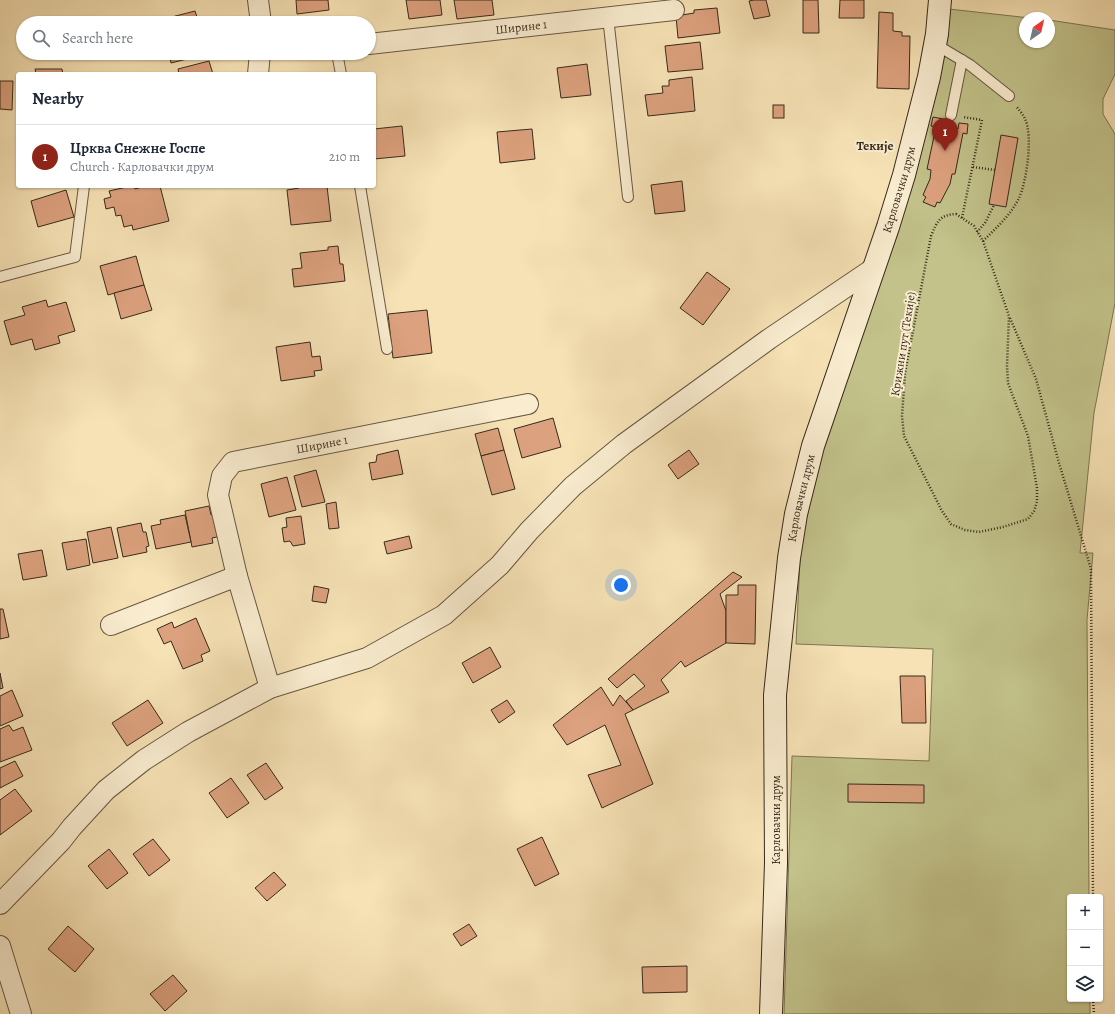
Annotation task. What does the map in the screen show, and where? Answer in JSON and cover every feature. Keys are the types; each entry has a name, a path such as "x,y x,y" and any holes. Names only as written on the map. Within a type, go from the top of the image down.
{"main road":[{"name":"Карловачки друм","path":"771,1014 776,863 775,695 789,558 796,514 813,446 904,175 929,77 935,44 940,0"}],"street":[{"path":"258,0 260,16"},
{"name":"Ширине 1","path":"376,43 674,10"},
{"path":"258,72 259,60"},
{"path":"0,904 62,841 72,827 106,790 144,760 188,732 270,688 367,658 444,615 500,565 529,530 573,486 624,444 769,339 874,268"},
{"name":"Ширине 1","path":"270,688 237,576 218,495 222,476 233,462 528,404"},
{"path":"111,624 237,576"},
{"path":"0,946 22,1014"}],"lane":[{"path":"608,17 628,197"},
{"path":"935,44 962,60 1009,96"},
{"path":"338,60 341,72"},
{"path":"951,115 962,60"},
{"path":"0,277 75,257 84,188"},
{"path":"360,188 387,349"}],"path":[{"path":"983,241 1005,218 1019,198 1027,163 1030,140 1026,119 1009,96"},
{"path":"951,115 982,120 962,218"},
{"path":"973,166 995,170"},
{"path":"977,232 985,223 994,205"},
{"name":"Крижни пут (Текије)","path":"956,214 974,226 977,232 983,241 1009,316 1007,366 1008,384 1028,436 1037,488 1037,502 1034,511 1028,519 1003,527 979,532 965,530 952,524 942,511 904,436 902,416 905,373 931,236 937,222 946,215 956,214"},
{"path":"1009,316 1036,379 1059,463 1091,569 1093,894"},
{"path":"1094,1002 1094,1014"}],"green space":[{"path":"949,9 1019,17 1019,48 1055,48 1055,21 1115,30 1115,74 1103,99 1103,114 1115,134 1115,303 1094,413 1080,553 1093,553 1087,620 1089,894 1067,894 1067,1002 1090,1002 1090,1014 784,1014 792,756 929,761 933,649 796,644 800,559 806,520 823,451"}],"building":[{"path":"296,0 328,0 329,10 297,14"},
{"path":"406,0 440,0 442,15 409,19"},
{"path":"454,0 492,0 494,15 457,19"},
{"path":"766,0 770,16 754,19 749,1"},
{"path":"803,0 818,0 819,33 803,33"},
{"path":"840,0 864,0 864,18 839,18"},
{"path":"717,8 720,33 678,38 676,16 694,13 694,10"},
{"path":"195,11 197,16 176,16"},
{"path":"879,12 893,13 893,31 902,32 902,36 910,36 909,89 877,88"},
{"path":"700,42 703,69 668,72 665,46"},
{"path":"170,60 183,60 171,63"},
{"path":"209,61 212,72 179,72 178,69"},
{"path":"587,64 591,95 561,98 557,68"},
{"path":"35,69 62,69 63,72 36,72"},
{"path":"692,77 695,111 648,116 645,95 663,93 662,86 669,86 669,80"},
{"path":"0,81 13,81 12,110 0,109"},
{"path":"773,105 784,105 784,118 773,118"},
{"path":"933,117 943,119 941,125 958,129 959,123 968,124 967,134 963,133 955,174 952,174 950,184 940,203 937,202 935,207 923,202 926,197 923,195 930,179 931,170 927,169 936,127 931,126"},
{"path":"402,126 405,156 376,159 376,129"},
{"path":"532,129 535,159 500,163 497,132"},
{"path":"1001,135 1018,138 1006,207 989,204"},
{"path":"682,181 685,211 655,214 651,185"},
{"path":"122,188 161,188 169,221 133,230 132,225 124,227 121,215 116,216 114,207 106,209 104,199 111,197 109,191"},
{"path":"299,188 327,188 331,221 291,225 287,190"},
{"path":"66,190 74,217 38,227 31,201"},
{"path":"338,246 340,264 343,264 345,281 294,287 292,269 302,268 300,253 328,250 328,247"},
{"path":"136,256 144,285 108,295 100,266"},
{"path":"707,272 730,289 703,325 680,308"},
{"path":"144,285 152,310 121,319 114,293"},
{"path":"46,300 48,307 66,302 75,331 58,336 60,343 35,350 32,339 11,345 4,321 25,315 22,307"},
{"path":"427,310 432,353 393,358 388,314"},
{"path":"310,342 312,357 320,356 322,370 314,371 315,376 281,381 276,347"},
{"path":"553,418 561,447 522,458 514,429"},
{"path":"498,428 504,450 481,456 475,434"},
{"path":"398,450 403,474 372,480 369,463 376,462 377,455"},
{"path":"504,450 515,489 492,495 481,456"},
{"path":"689,450 699,464 678,479 668,465"},
{"path":"316,470 325,502 302,507 294,476"},
{"path":"287,477 296,510 269,517 261,484"},
{"path":"336,502 339,528 329,529 326,504"},
{"path":"209,506 211,515 218,513 222,536 212,538 213,543 192,547 185,511"},
{"path":"185,515 191,542 156,549 151,526 161,524 160,520"},
{"path":"301,516 305,544 293,546 290,541 284,542 282,528 287,527 286,518"},
{"path":"141,523 143,532 146,532 149,546 146,547 147,552 123,557 117,528"},
{"path":"111,527 118,558 93,563 87,532"},
{"path":"409,536 412,548 387,554 384,542"},
{"path":"86,539 90,565 67,570 62,543"},
{"path":"42,550 47,576 23,580 18,554"},
{"path":"733,572 742,577 720,594 726,611 726,643 685,667 681,661 661,680 669,692 633,710 626,701 645,686 634,674 617,688 608,679"},
{"path":"738,585 756,585 755,644 726,643 726,595 738,595"},
{"path":"314,586 329,589 326,603 312,601"},
{"path":"0,609 3,609 9,637 0,639"},
{"path":"196,618 210,651 201,655 203,661 183,669 171,641 164,644 157,629 172,622 174,628"},
{"path":"490,647 501,667 473,683 462,663"},
{"path":"0,673 3,688 0,689"},
{"path":"900,676 925,676 926,723 902,723"},
{"path":"601,687 613,706 620,695 633,710 625,714 653,784 602,808 588,775 621,765 605,725 567,745 553,725"},
{"path":"12,690 23,716 0,726 0,696"},
{"path":"148,700 163,723 127,746 112,723"},
{"path":"507,700 515,712 499,723 491,710"},
{"path":"9,725 13,731 23,727 32,750 0,762 0,729"},
{"path":"15,761 23,776 0,788 0,768"},
{"path":"266,763 283,788 265,800 247,775"},
{"path":"231,778 249,803 227,818 209,793"},
{"path":"848,784 924,785 924,803 848,802"},
{"path":"15,789 32,811 0,835 0,800"},
{"path":"542,837 559,874 535,886 517,849"},
{"path":"153,839 170,860 149,876 133,854"},
{"path":"109,849 128,873 107,889 88,866"},
{"path":"274,872 286,885 267,901 255,888"},
{"path":"469,924 477,936 461,946 453,934"},
{"path":"68,926 94,949 75,972 48,949"},
{"path":"687,966 687,992 643,993 642,967"},
{"path":"173,975 187,991 165,1011 150,994"}],"place":[{"name":"Црква Снежне Госпе","path":"945,151"}],"district":[{"name":"Текије","path":"875,145"}]}
